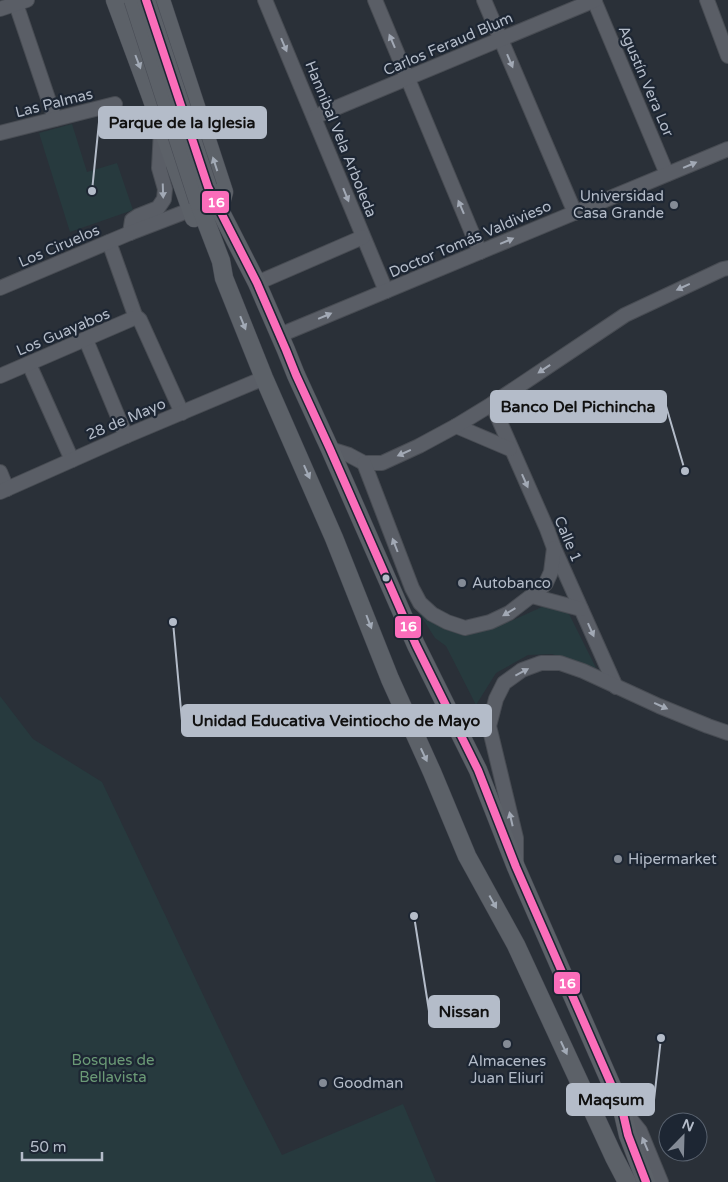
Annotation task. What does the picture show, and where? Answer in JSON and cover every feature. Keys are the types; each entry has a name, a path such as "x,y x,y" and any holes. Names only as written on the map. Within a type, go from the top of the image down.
{"main road":[{"path":"115,0 161,126 199,199 218,210 257,283 416,645 478,770 516,867 622,1109 628,1135 646,1182"},
{"path":"133,0 221,261 224,278 264,378 321,505 390,679 467,856 516,945 627,1182"},
{"path":"146,0 199,199"},
{"path":"125,28 128,14 138,5 150,3 163,5 224,192 218,210"}],"street":[{"name":"Hannibal Vela Arboleda","path":"265,0 386,291"},
{"path":"375,0 480,252"},
{"path":"484,0 575,213"},
{"name":"Carlos Feraud Blum","path":"314,117 594,0"},
{"name":"Agustín Vera Lor","path":"594,0 667,174"},
{"path":"707,0 728,56"},
{"path":"0,9 22,2 55,119"},
{"name":"Las Palmas","path":"2,131 115,104"},
{"path":"130,233 132,220 158,208 164,199 165,189 159,168 161,126"},
{"name":"Doctor Tomás Valdivieso","path":"280,335 728,149"},
{"name":"Los Ciruelos","path":"0,288 130,233 199,199"},
{"path":"257,283 363,237"},
{"path":"109,242 137,318 140,320 182,413"},
{"path":"330,449 349,455 364,463 382,463 456,426 625,315 728,268"},
{"name":"Los Guayabos","path":"0,376 137,318"},
{"path":"86,340 126,436"},
{"path":"29,364 72,460"},
{"name":"28 de Mayo","path":"4,490 264,378"},
{"name":"Calle 1","path":"492,404 510,449 616,687"},
{"path":"456,426 510,449"},
{"path":"364,463 412,588 420,602 432,614 446,622 465,628 490,622 509,613 532,596 546,582 552,572 554,548"},
{"path":"0,472 4,490"},
{"path":"532,596 581,609"},
{"path":"516,867 516,838 489,726 496,698 504,682 522,670 542,663 560,663 584,671 616,687 728,733"},
{"path":"622,1109 640,1131 661,1182"},
{"path":"617,1164 623,1182"}],"green space":[{"path":"72,124 87,172 117,163 133,210 70,232 39,133"},
{"path":"544,606 568,612 597,670 552,654 528,655 496,673 476,705 446,646 435,638 417,610 456,630 485,628 511,621"},
{"name":"Bosques de Bellavista","path":"0,696 33,739 102,782 243,1079 282,1155 403,1104 436,1182 0,1182"}],"transit line":[{"name":"16","path":"146,0 208,187 257,283 416,645 478,770 516,867 622,1109 628,1135 646,1182"}],"place":[{"name":"Parque de la Iglesia","path":"92,191"},
{"name":"Universidad Casa Grande","path":"674,205"},
{"name":"Banco Del Pichincha","path":"685,471"},
{"name":"Autobanco","path":"462,583"},
{"name":"Unidad Educativa Veintiocho de Mayo","path":"173,622"},
{"name":"Hipermarket","path":"618,859"},
{"name":"Nissan","path":"414,916"},
{"name":"Maqsum","path":"661,1038"},
{"name":"Almacenes Juan Eliuri","path":"507,1044"},
{"name":"Goodman","path":"323,1083"}]}
